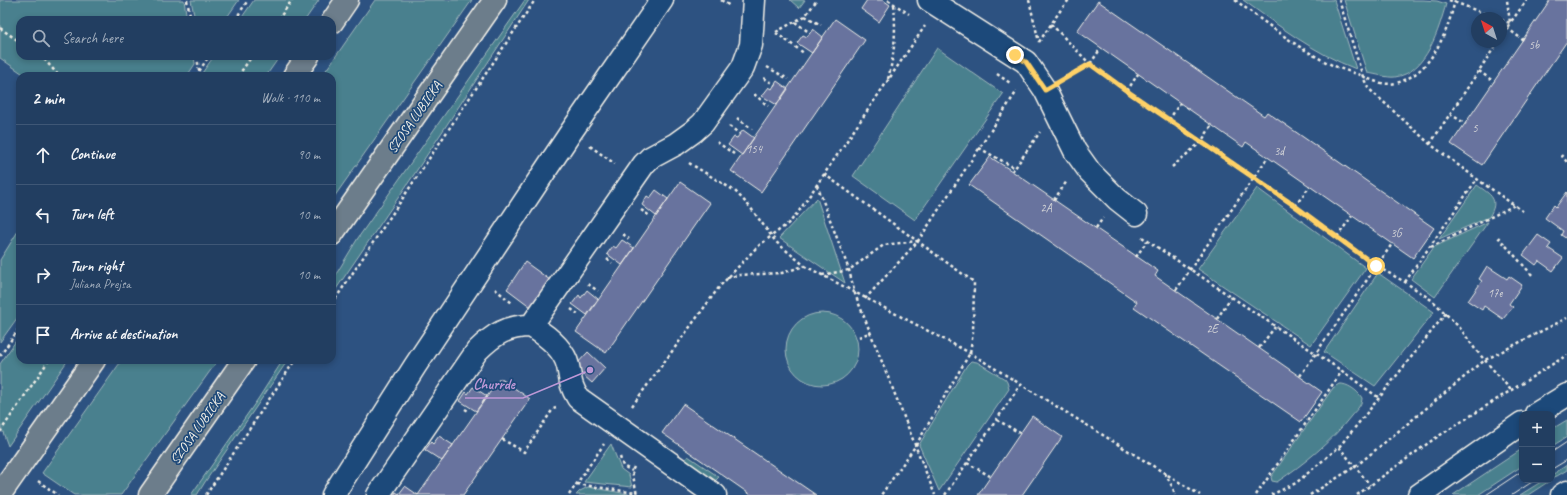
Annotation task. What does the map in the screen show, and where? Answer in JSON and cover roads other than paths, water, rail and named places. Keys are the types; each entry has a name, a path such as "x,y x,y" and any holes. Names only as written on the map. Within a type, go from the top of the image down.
{"main road":[{"path":"336,16 347,0"},
{"name":"SZOSA LUBICKA","path":"336,228 495,0"},
{"path":"297,72 305,60"},
{"path":"0,494 91,364"},
{"name":"SZOSA LUBICKA","path":"150,495 241,364"}],"street":[{"path":"333,495 415,366 571,132 662,0"},
{"path":"378,495 478,351 495,335 506,329 533,324 634,178 650,158 689,135 703,123 743,67 751,45 754,0"},
{"path":"934,3 1026,62 1045,90 1075,151 1090,172 1117,199 1136,224"},
{"path":"533,324 546,335 564,357 568,365 572,387 578,398 715,495"},
{"path":"1541,411 1567,395"},
{"path":"1419,495 1519,424"},
{"path":"1562,495 1567,492"}],"tram line":[{"path":"1555,450 1567,442"},
{"path":"1555,467 1567,460"},
{"path":"1486,495 1519,473"},
{"path":"1512,495 1530,483"}],"place":[{"name":"Churrde","path":"590,370"}]}
